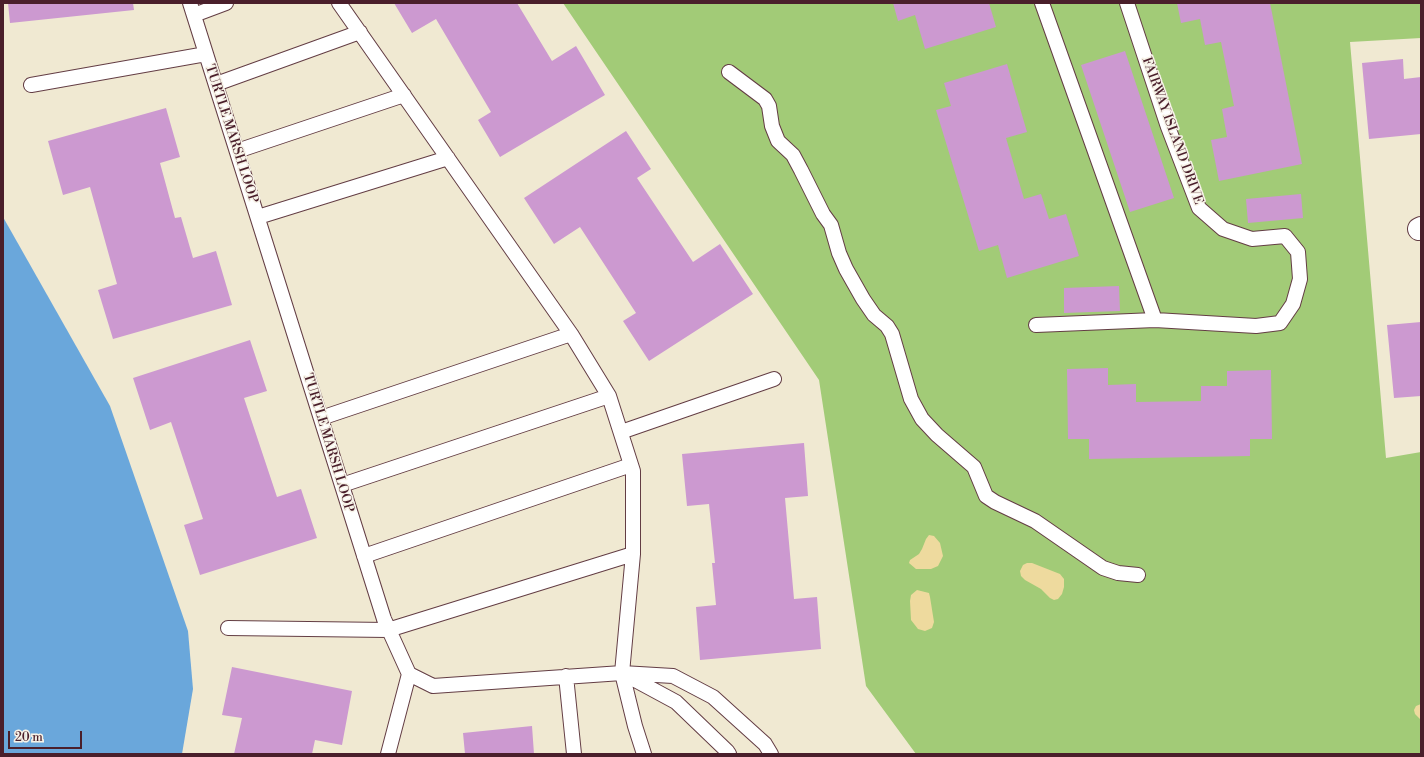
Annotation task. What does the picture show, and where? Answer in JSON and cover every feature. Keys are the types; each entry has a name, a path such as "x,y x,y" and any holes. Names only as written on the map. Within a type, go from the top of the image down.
{"lane":[{"path":"192,9 226,3"},
{"path":"339,3 571,334 609,396 633,471 633,554 622,673 635,726 644,754"},
{"path":"1042,3 1155,320"},
{"name":"FAIRWAY ISLAND DRIVE","path":"1036,325 1155,320 1256,326 1280,323 1294,304 1300,279 1298,252 1285,236 1252,239 1223,229 1199,208 1168,127 1127,3"},
{"name":"TURTLE MARSH LOOP","path":"192,9 384,619 409,674"},
{"path":"216,84 360,32"},
{"path":"31,85 206,54"},
{"path":"729,72 765,99 769,106 772,126 778,142 792,155 823,214 831,226 839,253 846,269 866,305 874,315 887,326 892,334 911,399 922,419 937,435 974,467 986,496 995,502 1035,521 1103,568 1118,573 1138,576"},
{"path":"237,151 404,95"},
{"path":"258,217 448,158"},
{"path":"321,418 571,334"},
{"path":"621,432 774,379"},
{"path":"342,485 609,396"},
{"path":"364,556 631,465"},
{"path":"228,628 388,630 633,554"},
{"path":"622,673 676,702 727,751 728,754"},
{"path":"388,754 409,674 433,686 622,673 673,676 713,697 765,744 771,754"},
{"path":"566,676 574,754"},
{"path":"393,735 398,754"}],"green space":[{"path":"563,3 1421,3 1421,38 1350,42 1386,458 1421,452 1421,754 916,754 866,686 819,380"}],"sand":[{"path":"929,535 934,536 940,543 943,556 938,566 931,569 916,569 909,563 910,560 919,554"},
{"path":"1032,563 1060,574 1064,579 1064,587 1062,594 1058,599 1054,600 1050,598 1041,589 1021,576 1020,571 1023,565"},
{"path":"917,590 929,593 930,597 934,622 932,628 925,631 918,629 911,620 911,595"},
{"path":"1421,704 1421,720 1415,714 1414,710 1416,706"}],"water":[{"path":"3,217 110,406 188,631 193,689 182,754 3,754"}],"building":[{"path":"8,3 133,3 134,10 10,23"},
{"path":"394,3 517,3 552,61 576,46 605,95 500,157 478,120 491,112 436,19 412,33"},
{"path":"893,3 989,3 996,27 925,49 915,15 898,21"},
{"path":"1177,3 1270,3 1302,164 1219,181 1211,140 1227,137 1222,109 1234,106 1221,42 1205,45 1200,19 1181,23"},
{"path":"1125,51 1174,198 1130,212 1081,65"},
{"path":"1403,59 1404,79 1421,77 1421,134 1369,139 1362,63"},
{"path":"1007,64 1027,132 1006,138 1024,199 1041,194 1049,219 1066,214 1079,256 1007,278 998,245 979,251 936,110 951,106 944,83"},
{"path":"166,108 180,157 160,163 175,218 181,217 193,258 216,251 232,305 113,339 98,290 117,284 90,187 63,195 48,141"},
{"path":"626,131 651,169 637,178 693,262 720,244 753,294 649,361 623,321 636,313 580,227 554,244 524,198"},
{"path":"1301,194 1303,218 1248,223 1246,199"},
{"path":"1119,286 1120,311 1064,313 1064,288"},
{"path":"1421,322 1421,396 1394,398 1387,325"},
{"path":"250,340 267,391 244,398 277,497 301,489 317,538 200,575 184,525 203,519 171,422 150,430 133,378"},
{"path":"1108,368 1108,385 1136,384 1136,402 1201,401 1201,386 1227,386 1227,371 1271,370 1272,439 1250,439 1250,456 1089,459 1089,439 1068,439 1067,369"},
{"path":"804,443 808,496 785,498 794,599 817,597 821,649 700,660 696,607 716,605 712,563 715,563 709,504 687,506 682,454"},
{"path":"232,667 352,691 342,745 315,740 312,754 234,754 242,718 222,715"},
{"path":"532,726 534,754 465,754 463,733"}]}
